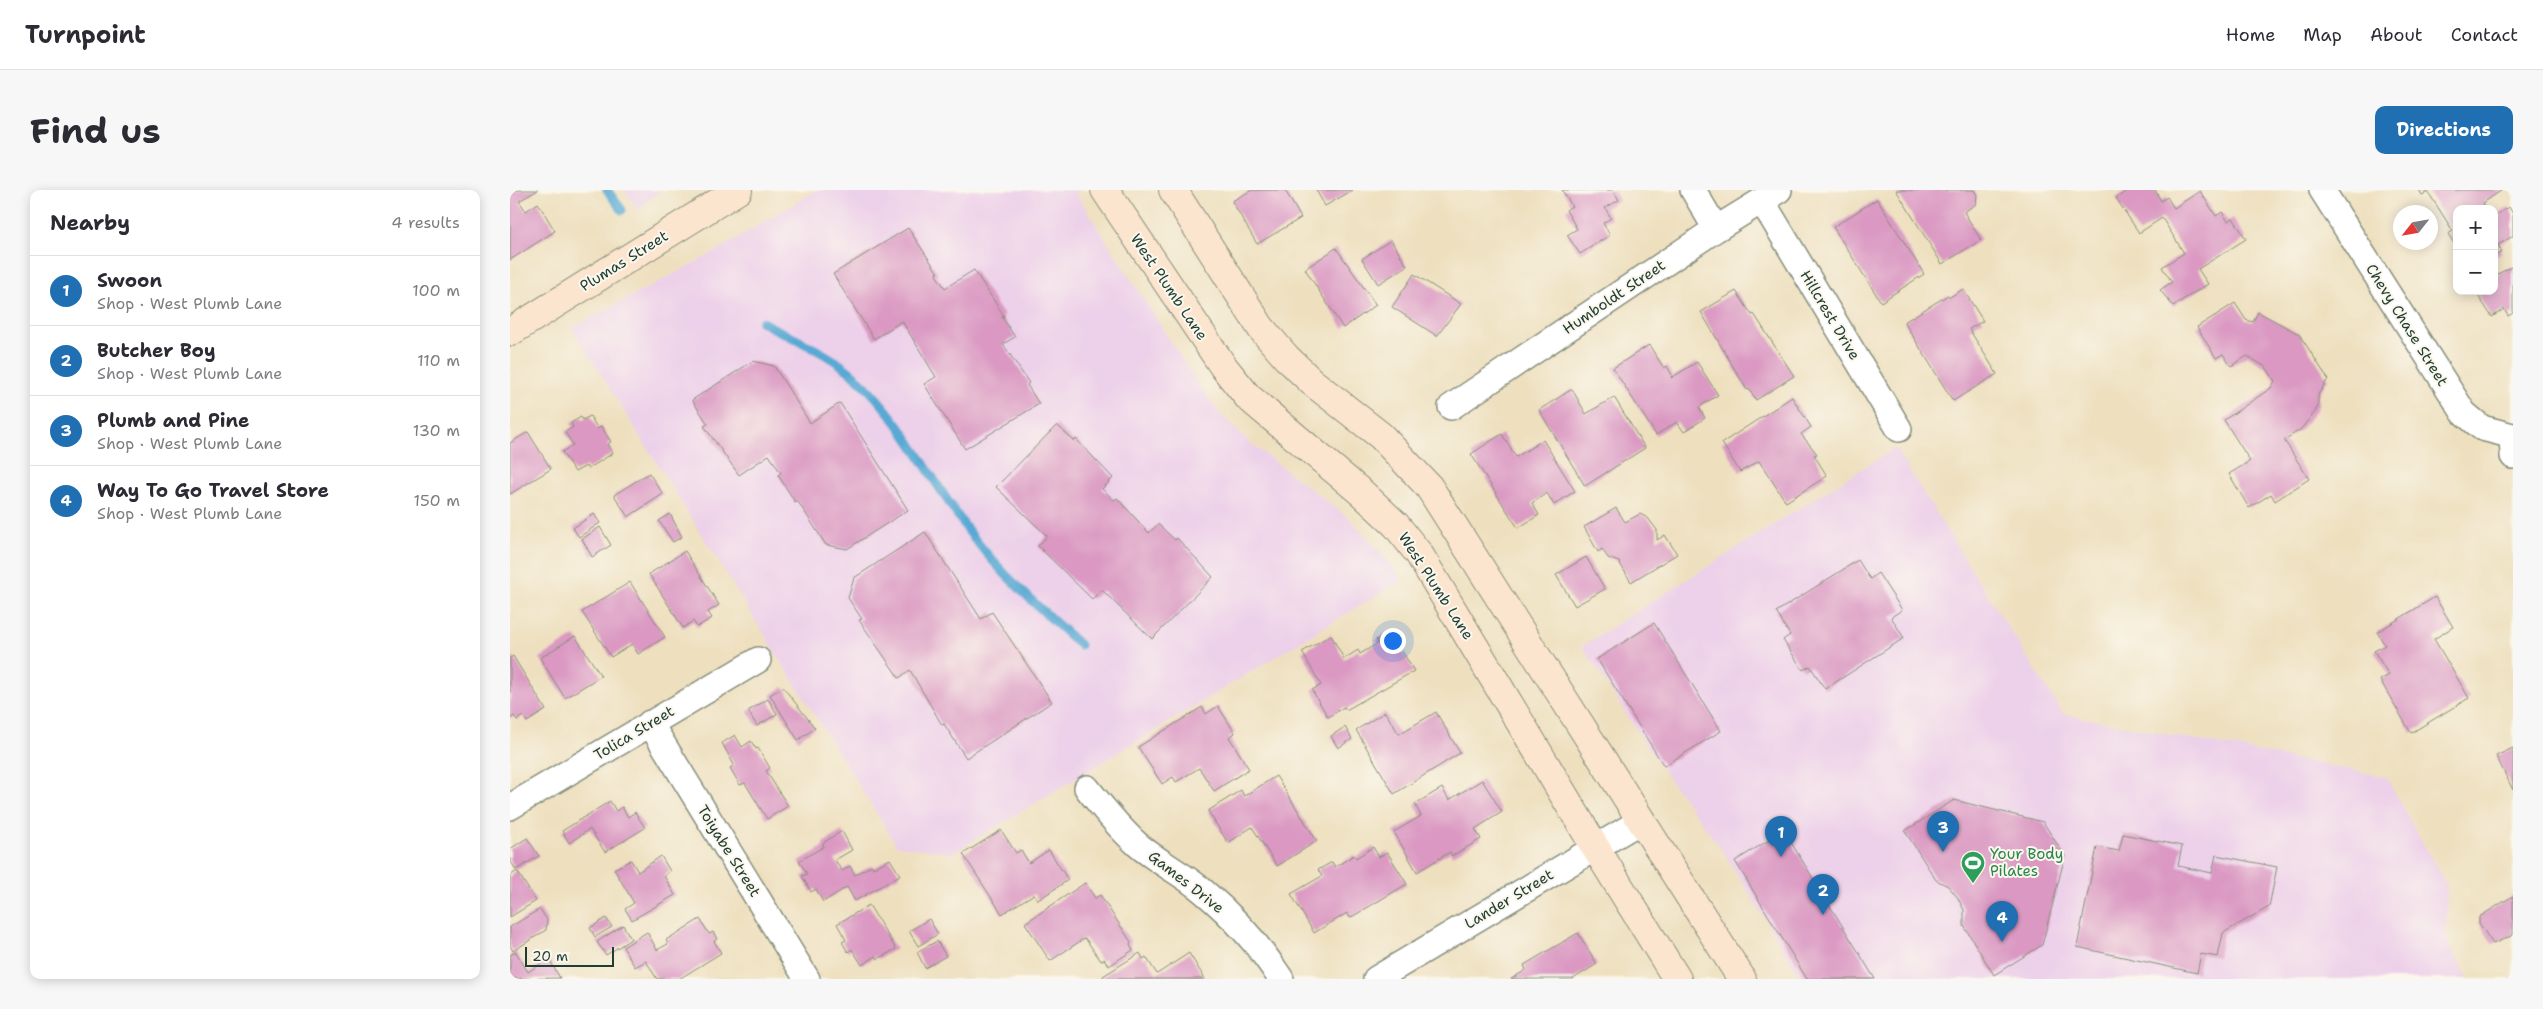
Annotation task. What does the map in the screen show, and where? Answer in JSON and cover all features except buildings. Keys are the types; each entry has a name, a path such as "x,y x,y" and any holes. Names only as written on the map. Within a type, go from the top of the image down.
{"main road":[{"name":"Plumas Street","path":"510,332 738,190"},
{"name":"West Plumb Lane","path":"1105,190 1223,366 1248,397 1363,494 1396,525 1419,554 1595,847 1677,979"},
{"path":"1173,190 1261,328 1273,343 1312,382 1381,436 1429,487 1742,979"}],"street":[{"path":"1693,190 1716,229"},
{"name":"Chevy Chase Street","path":"2322,190 2464,413 2482,428 2513,443"},
{"name":"Humboldt Street","path":"1451,407 1716,229 1770,196"},
{"name":"Hillcrest Drive","path":"1770,196 1899,429"},
{"name":"Tolica Street","path":"510,807 758,660"},
{"name":"Toiyabe Street","path":"650,723 807,979"},
{"name":"Games Drive","path":"1087,788 1112,820 1139,846 1203,891 1235,921 1258,947 1282,979"},
{"name":"Lander Street","path":"1376,979 1642,820"}],"shaded area":[{"path":"624,190 660,190 638,210"},
{"path":"817,190 1074,190 1198,384 1221,415 1249,442 1350,519 1384,556 1402,580 953,853 897,846 572,328 713,253"},
{"path":"1895,448 2063,714 2386,777 2447,886 2446,941 2469,979 1802,979 1722,850 1664,772 1582,646"}],"waterway":[{"path":"607,190 622,210"},
{"path":"762,322 836,361 857,378 905,434 959,517 985,552 1024,593 1080,645"}],"place":[{"name":"Plumb and Pine","path":"1943,852"},
{"name":"Swoon","path":"1781,857"},
{"name":"Your Body Pilates","path":"1973,884"},
{"name":"Butcher Boy","path":"1823,915"},
{"name":"Way To Go Travel Store","path":"2002,942"}]}
